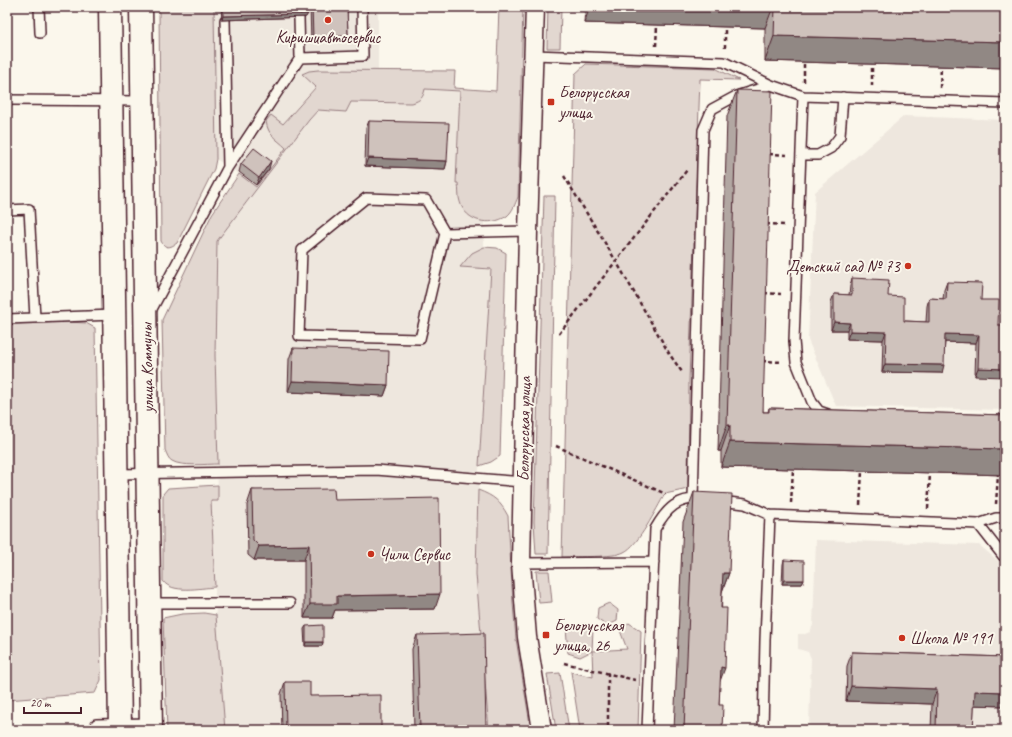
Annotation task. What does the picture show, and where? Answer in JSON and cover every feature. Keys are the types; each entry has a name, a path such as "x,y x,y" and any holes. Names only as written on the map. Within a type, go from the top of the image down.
{"street":[{"name":"улица Коммуны","path":"110,7 120,727"},
{"name":"улица Коммуны","path":"141,7 151,727"},
{"name":"Белорусская улица","path":"535,7 528,231 521,563 527,637 542,730"}],"lane":[{"path":"39,7 40,33"},
{"path":"300,58 363,56 362,7"},
{"path":"146,321 228,167 300,58 299,18"},
{"path":"224,20 228,167"},
{"path":"534,55 724,62 771,85 803,96 1005,103"},
{"path":"693,499 703,130 712,109 736,96 771,85"},
{"path":"803,96 794,341 796,362 812,402 819,411 839,415"},
{"path":"801,155 818,155 832,148 840,136 843,97"},
{"path":"7,100 143,101"},
{"path":"366,198 426,200 445,233 420,339 299,336 302,250 366,198"},
{"path":"7,210 29,209 34,318"},
{"path":"445,233 528,231"},
{"path":"7,319 114,315"},
{"path":"116,474 376,470 523,482"},
{"path":"647,730 655,529 663,515 677,502 693,499 745,504 770,515 978,524 1000,518"},
{"path":"763,730 770,515"},
{"path":"978,524 1005,557"},
{"path":"521,563 654,562"},
{"path":"150,603 290,603"},
{"path":"96,724 120,727 151,727"}],"path":[{"path":"656,25 656,59"},
{"path":"724,62 726,27"},
{"path":"803,96 804,62"},
{"path":"872,64 872,98"},
{"path":"940,101 941,67"},
{"path":"559,334 697,158 702,154"},
{"path":"762,154 801,155"},
{"path":"564,176 616,261 670,355 696,388"},
{"path":"760,224 798,225"},
{"path":"758,293 796,294"},
{"path":"756,361 796,362"},
{"path":"556,446 666,494 677,502"},
{"path":"791,516 793,469"},
{"path":"859,519 862,471"},
{"path":"928,522 930,473"},
{"path":"998,475 1000,518"},
{"path":"564,664 626,678"},
{"path":"608,673 608,730"}],"shaded area":[{"path":"159,7 214,7 216,159 214,169 177,243 168,247 161,241"},
{"path":"214,7 221,7 222,20 306,17 306,7 310,7 312,41 345,7 378,7 378,70 318,70 309,71 302,74 316,86 283,124 269,134 287,148 255,187 239,174 216,159"},
{"path":"499,7 523,7 518,197 511,212 507,216 493,221 479,221 467,214 460,202 458,183 456,183 460,91 425,89 421,98 412,103 351,102 346,112 318,110 217,241 215,355 218,464 188,465 176,463 171,460 165,450 162,320 212,214 239,174 256,187 286,148 271,133 266,121 271,115 283,124 316,87 302,74 309,71 455,71 454,88 496,91"},
{"path":"548,7 561,7 560,48 547,48"},
{"path":"586,64 715,68 739,80 700,79 689,380 688,489 665,494 641,535 630,548 624,552 604,556 562,557 575,74"},
{"path":"424,89 460,91 456,183 458,183 459,202 473,219 484,221 484,247 472,253 461,267 491,269 479,466 476,574 489,730 225,730 216,615 211,501 218,500 215,355 217,241 318,110 346,112 350,102 412,103"},
{"name":"Детский сад № 73","path":"904,116 1005,120 1005,410 836,406 808,340 815,192"},
{"path":"544,196 555,196 548,554 536,554 534,522"},
{"path":"484,247 497,248 506,253 500,456 491,462 479,466 491,269 460,267 472,253"},
{"path":"68,322 86,323 95,328 101,680 95,693 7,700 7,324"},
{"path":"218,485 218,501 211,501 215,587 194,589 173,588 163,581 163,494 168,488"},
{"path":"478,490 488,494 496,500 508,516 516,639 531,730 489,730 476,574"},
{"name":"Школа № 191","path":"816,540 979,545 1002,564 1005,564 1005,730 811,730 809,727 811,658 808,652 798,649 798,634 810,632 813,625"},
{"path":"536,571 549,571 552,602 539,603"},
{"path":"609,603 618,610 617,621 607,626 597,619 598,608"},
{"path":"204,613 216,615 225,730 167,730 163,618 182,614"},
{"path":"629,623 641,631 638,730 580,730 571,672 593,677 592,651 627,649 619,628"},
{"path":"585,624 593,629 592,651 580,657 568,653 566,627"},
{"path":"560,673 569,730 556,730 547,674"}],"building":[{"path":"223,7 308,7 308,14 223,16"},
{"name":"Киришиавтосервис","path":"312,7 347,7 348,36 313,37"},
{"path":"775,7 921,7 1005,10 1005,42 774,36"},
{"path":"737,90 772,91 763,412 769,412 769,408 1005,415 1005,449 730,442 730,425 727,425"},
{"path":"369,121 449,123 447,161 368,158"},
{"path":"254,148 271,161 259,178 241,164"},
{"path":"852,278 889,280 888,296 904,297 904,321 929,322 929,298 946,299 947,282 982,283 981,300 999,300 998,325 1005,325 1005,369 978,368 979,335 945,334 944,365 885,364 886,332 850,331 850,323 834,322 834,294 852,295"},
{"path":"293,348 389,351 388,385 292,381"},
{"path":"334,489 335,500 439,498 440,594 337,596 337,604 310,604 309,545 259,546 253,540 252,490"},
{"path":"694,492 732,494 729,573 723,573 721,608 727,608 725,668 721,667 719,705 723,705 722,730 684,730"},
{"path":"784,560 804,561 804,580 784,580"},
{"path":"323,625 323,642 306,642 306,626"},
{"path":"484,633 486,728 420,729 417,635"},
{"path":"852,652 1005,657 1005,692 975,691 973,730 936,730 937,689 851,686"},
{"path":"285,682 310,682 310,696 381,695 381,730 286,730"}],"place":[{"name":"Киришиавтосервис","path":"328,20"},
{"name":"Белорусская улица","path":"551,102"},
{"name":"Детский сад № 73","path":"908,266"},
{"name":"Чили Сервис","path":"371,554"},
{"name":"Белорусская улица, 26","path":"546,635"},
{"name":"Школа № 191","path":"902,638"}]}
